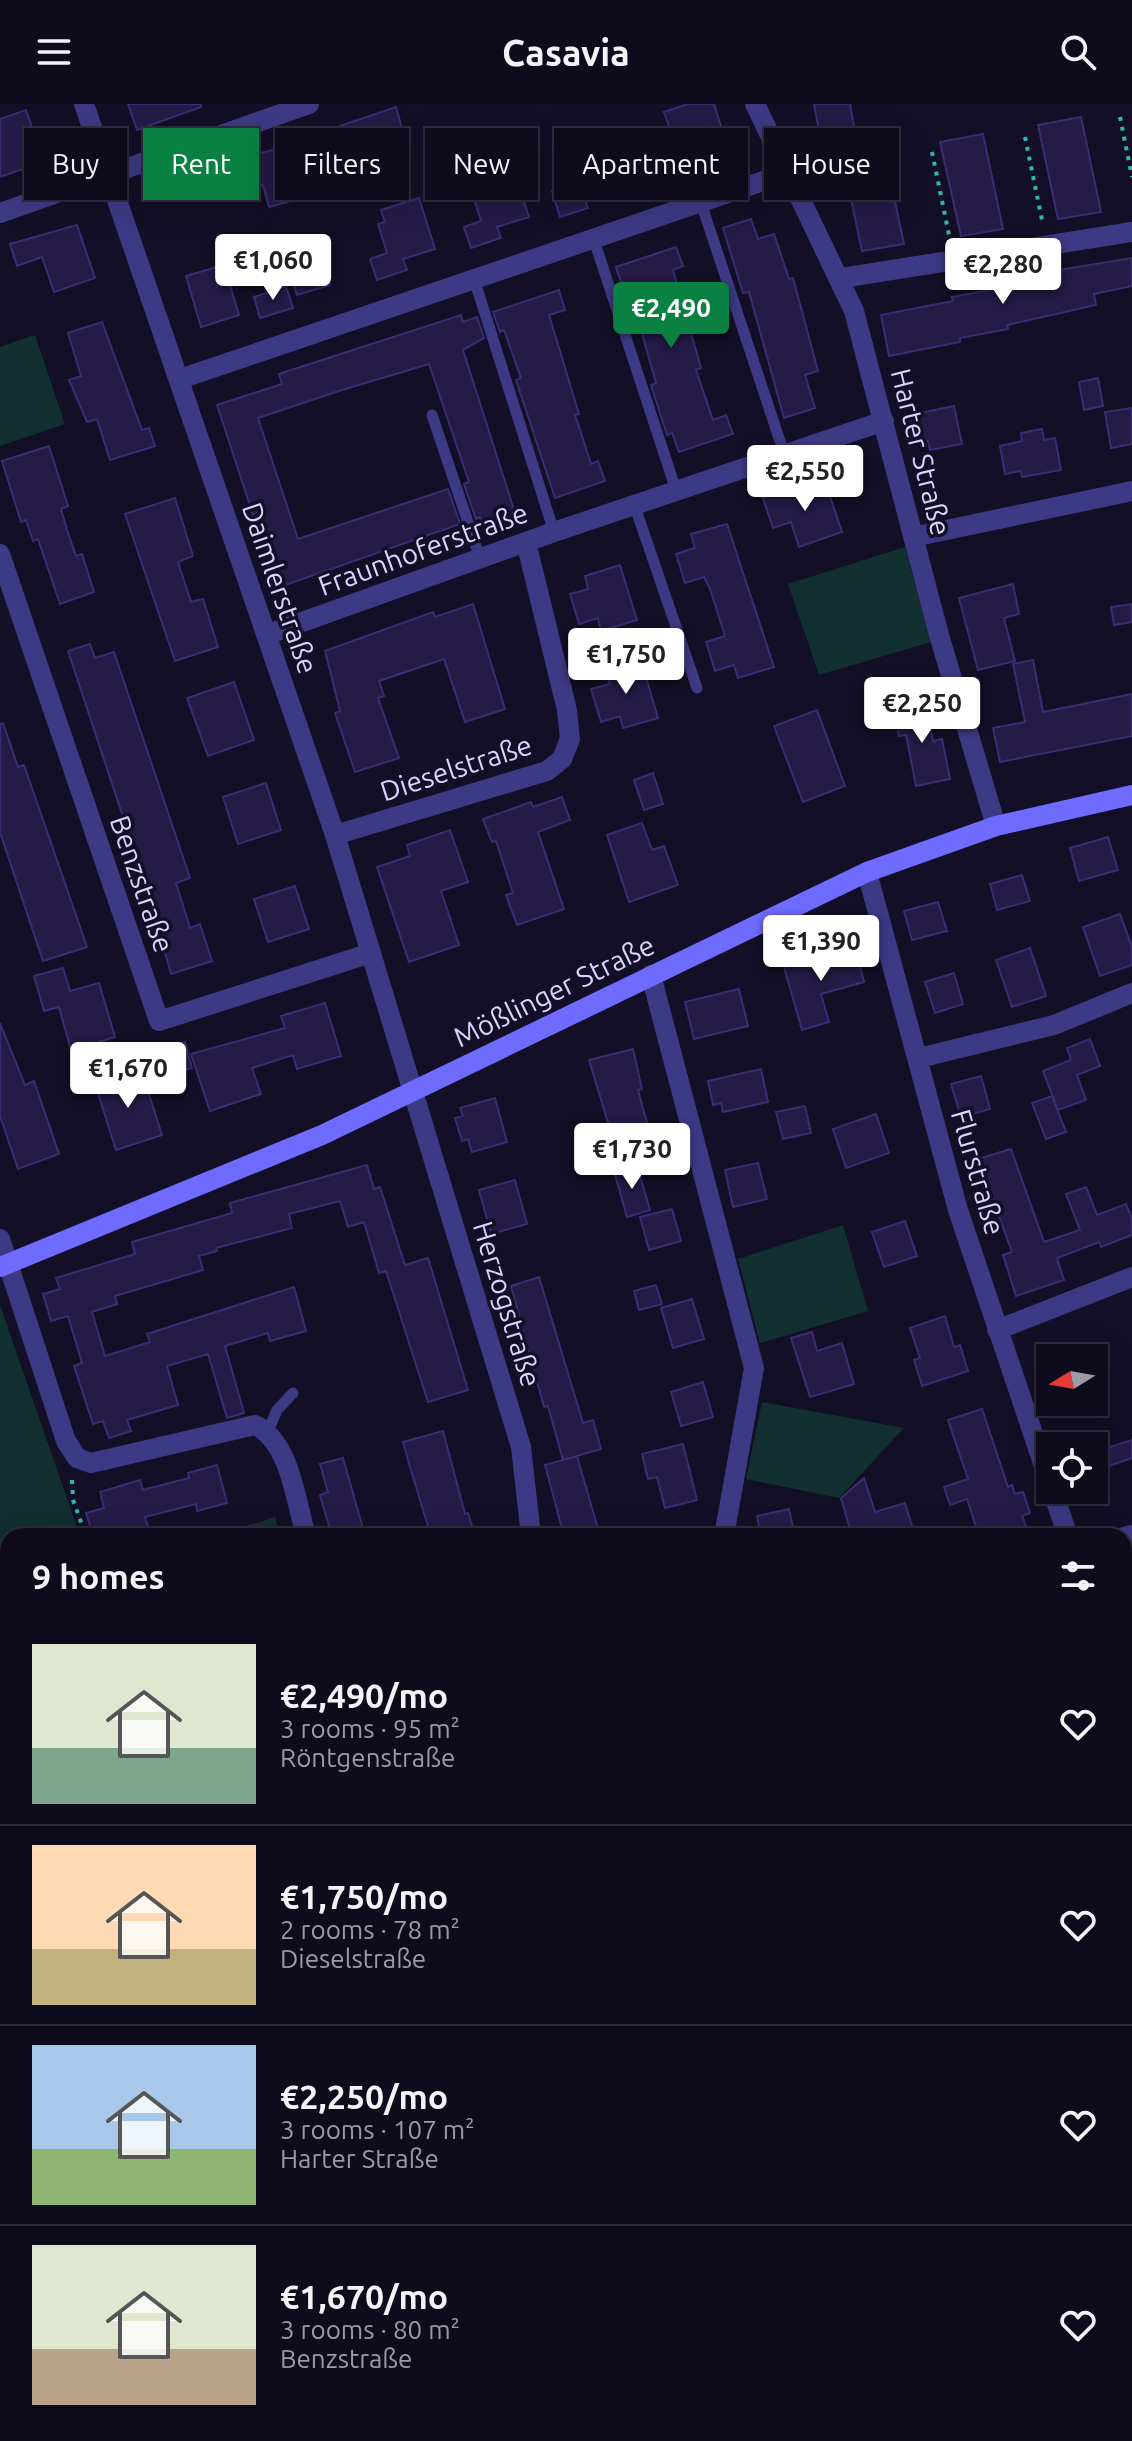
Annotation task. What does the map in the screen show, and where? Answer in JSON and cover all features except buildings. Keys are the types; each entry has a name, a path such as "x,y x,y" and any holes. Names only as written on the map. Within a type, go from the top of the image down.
{"street":[{"name":"Daimlerstraße","path":"84,104 92,128"},
{"path":"127,167 309,104"},
{"name":"Harter Straße","path":"755,104 766,128"},
{"path":"180,379 475,282 764,181"},
{"path":"0,213 36,200"},
{"name":"Daimlerstraße","path":"116,200 335,835 411,1093"},
{"name":"Harter Straße","path":"801,200 841,278 870,363 913,537 996,826"},
{"path":"841,278 1132,232"},
{"name":"Fraunhoferstraße","path":"266,635 634,504 884,421"},
{"path":"913,537 1132,491"},
{"name":"Dieselstraße","path":"335,835 547,771 562,759 570,739 567,710 526,542"},
{"name":"Benzstraße","path":"0,554 159,1021 371,953"},
{"name":"Mößlinger Straße","path":"4,1265 322,1135 867,872 996,826 1132,795"},
{"name":"Flurstraße","path":"867,872 919,1058 937,1140 1036,1443"},
{"path":"651,975 754,1368 725,1528"},
{"path":"919,1058 1054,1025 1132,993"},
{"name":"Herzogstraße","path":"411,1093 521,1447 530,1528"},
{"path":"0,1239 4,1265 66,1441 77,1458 91,1463 255,1425 268,1431 279,1446 304,1528"},
{"path":"997,1330 1132,1277"},
{"path":"1057,1504 1065,1528"}],"lane":[{"path":"701,203 784,453"},
{"path":"594,240 676,490"},
{"name":"Fraunhoferstraße","path":"475,282 554,532"},
{"path":"432,415 480,558"},
{"path":"634,504 697,688"},
{"path":"268,1431 277,1410 293,1393"}],"path":[{"path":"1120,117 1132,177"},
{"path":"1025,137 1046,245"},
{"path":"932,152 954,259"},
{"path":"77,1458 72,1477 73,1500 83,1528"}],"green space":[{"path":"35,335 65,424 0,446 0,347"},
{"path":"905,547 931,642 819,675 788,584"},
{"path":"843,1225 868,1311 760,1343 738,1259"},
{"path":"0,1305 77,1528 0,1528"},
{"path":"762,1402 904,1428 839,1498 746,1479"},
{"path":"275,1517 278,1528 240,1528"}]}
